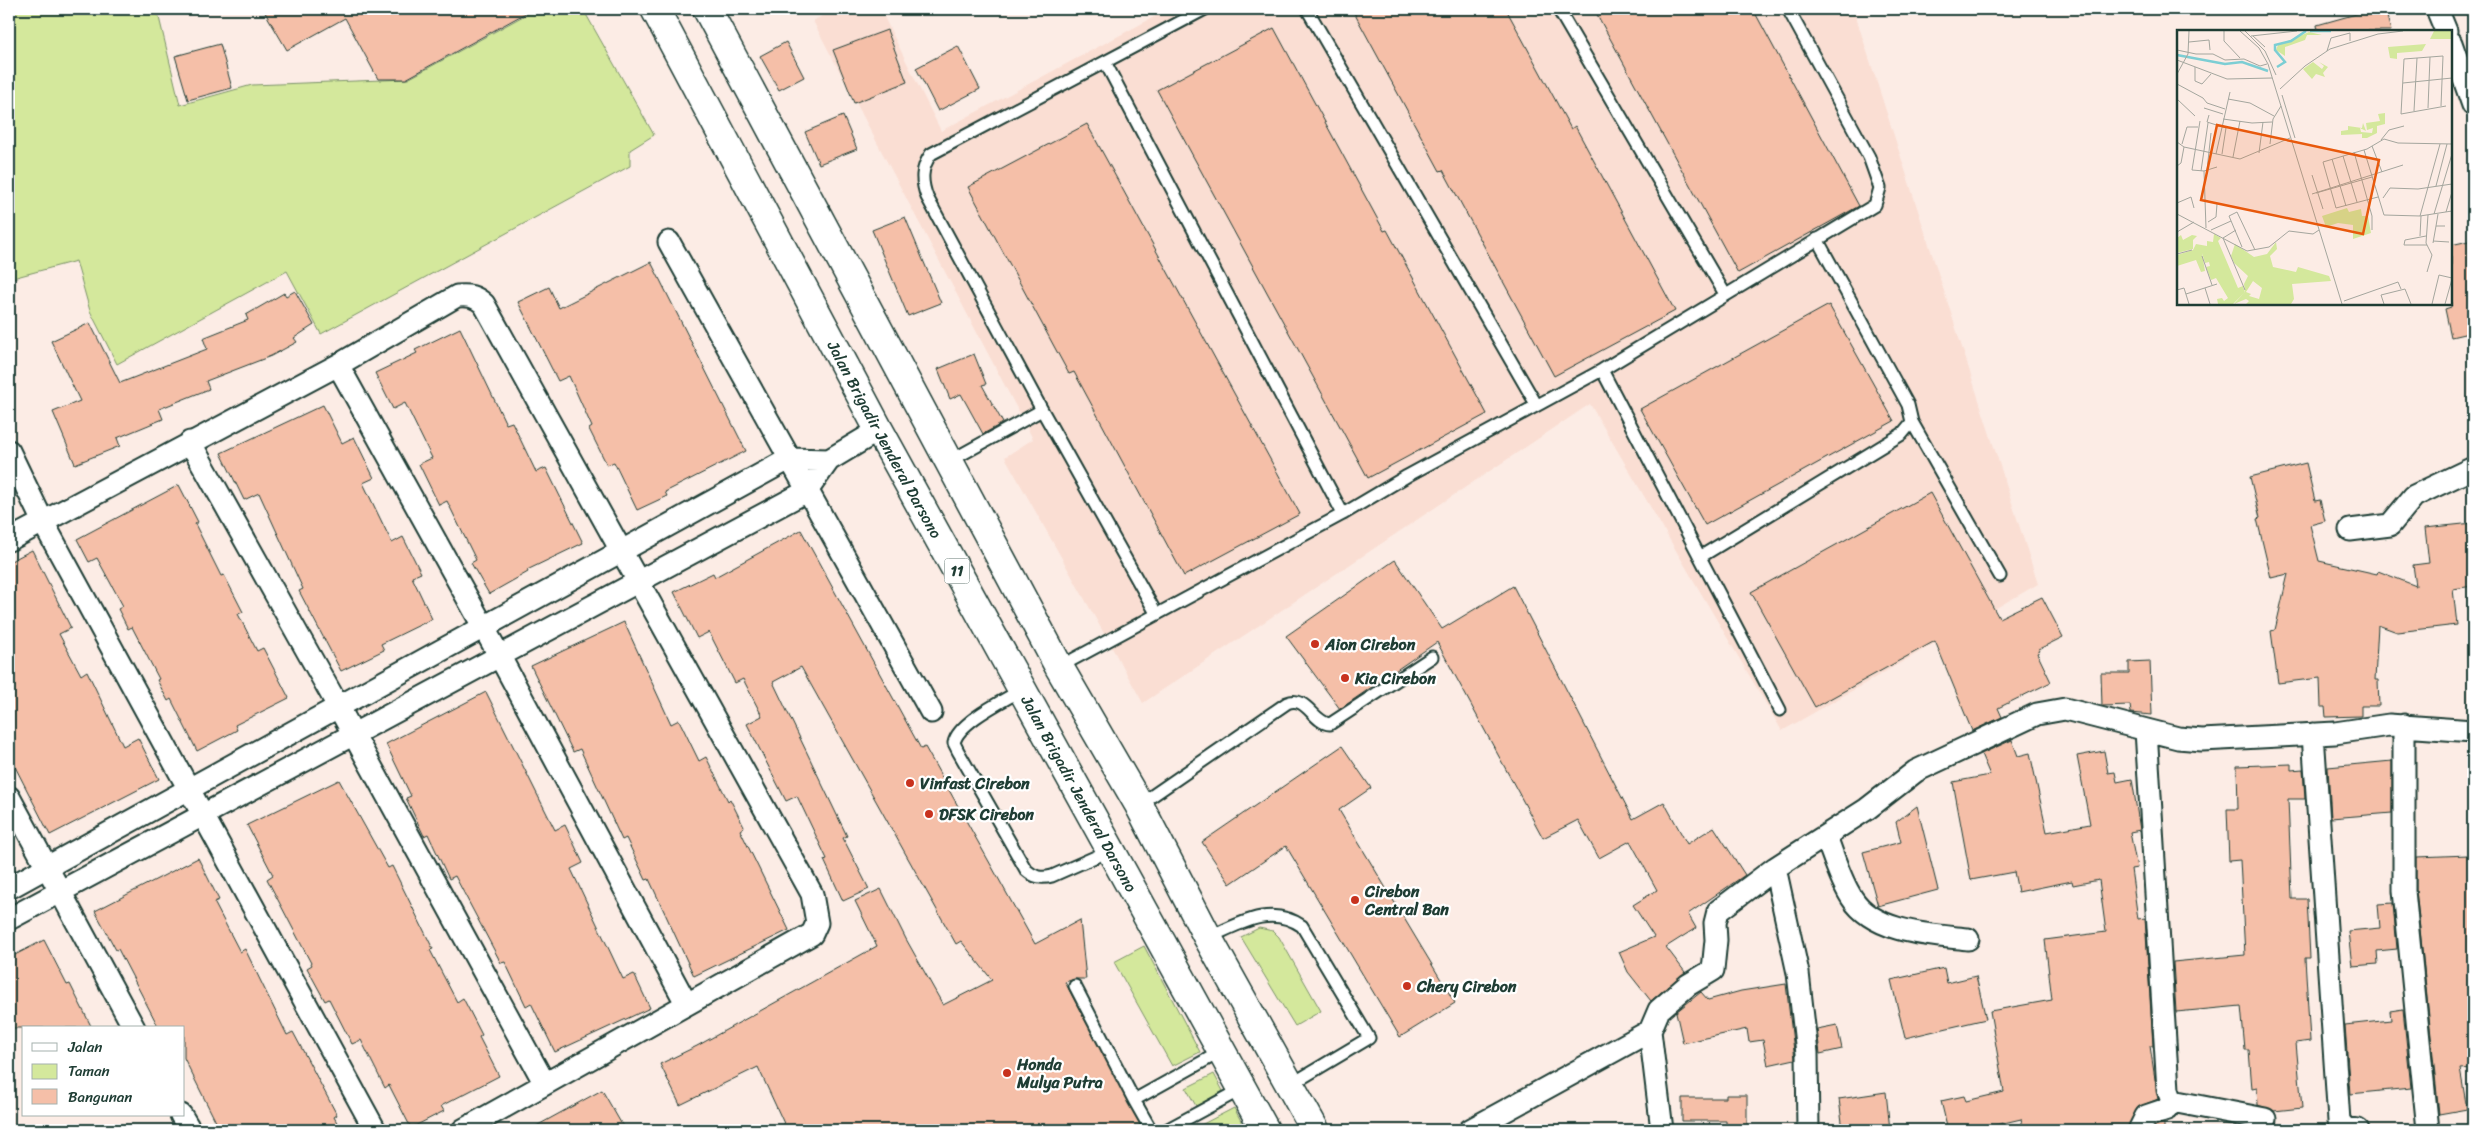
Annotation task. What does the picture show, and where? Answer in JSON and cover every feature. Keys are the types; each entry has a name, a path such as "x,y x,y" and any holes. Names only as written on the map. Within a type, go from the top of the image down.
{"highway":[{"name":"Jalan Brigadir Jenderal Darsono","path":"655,9 880,430 1265,1130"},
{"path":"706,9 1059,667 1139,806 1208,938 1316,1130"}],"street":[{"path":"2437,9 2446,30"},
{"path":"2452,46 2473,105"},
{"path":"669,242 931,712"},
{"path":"9,540 190,442 338,365 457,296 468,295 477,298 489,312 620,552 812,894 817,923 812,934 686,1003 463,1130"},
{"path":"338,365 500,655 686,1003"},
{"path":"9,918 807,491 829,460 880,430"},
{"path":"190,442 338,706 545,1084"},
{"path":"9,451 43,522 375,1130"},
{"path":"9,888 789,459 829,460"},
{"path":"2350,530 2390,524 2414,496 2473,468"},
{"path":"1662,1130 1650,1031 1659,1010 1688,985 1713,970 1716,940 1715,923 1718,911 1807,846 1826,837 1867,809 1916,770 2037,714 2066,709 2178,738 2202,740 2335,733 2404,725 2473,731"},
{"path":"2404,725 2404,891 2428,1130"},
{"path":"2146,730 2168,1090 2172,1101"},
{"path":"2314,734 2339,1121 2345,1128 2358,1130"},
{"path":"9,797 133,1026"},
{"path":"1826,837 1851,897 1863,912 1882,923 1907,930 1968,939"},
{"path":"1775,868 1799,982 1807,1053 1808,1130"},
{"path":"1470,1130 1650,1031"},
{"path":"2172,1101 2265,1119"},
{"path":"2139,1130 2146,1116 2167,1109 2172,1101"},
{"path":"182,1116 190,1130"}],"lane":[{"path":"1156,613 1042,410 927,197 923,183 923,167 931,154 1205,9"},
{"path":"1307,9 1536,404"},
{"path":"1558,9 1725,294"},
{"path":"1059,667 1156,613 1344,514 1406,476 1602,370 1874,205 1880,188 1869,158 1788,9"},
{"path":"1105,62 1344,514"},
{"path":"1817,239 1908,405 1912,422 2000,576"},
{"path":"1602,370 1780,710"},
{"path":"948,462 1042,410"},
{"path":"1700,557 1902,434 1912,422"},
{"path":"1139,806 1286,703 1291,701 1301,703 1323,722 1330,724 1432,657"},
{"path":"1022,689 978,716 959,733 954,743 958,751 1026,870 1032,875 1042,878 1052,876 1111,850"},
{"path":"1208,938 1258,916 1275,915 1291,918 1302,926 1369,1038 1290,1085"},
{"path":"1074,986 1151,1130"},
{"path":"1134,1100 1222,1051"},
{"path":"1166,1130 1242,1089"}],"shaded area":[{"path":"834,9 880,9 941,131 1169,9 1851,9 1854,11 2038,584 1782,731 1590,404 1143,703 1005,457 1033,439 813,21"}],"green space":[{"path":"9,9 157,9 180,105 252,85 408,79 536,9 583,9 654,135 630,150 630,166 321,334 287,271 117,364 90,311 76,261 9,279"},
{"path":"1259,928 1273,931 1279,937 1321,1011 1295,1026 1241,937"},
{"path":"1144,946 1200,1052 1172,1066 1114,962"},
{"path":"1214,1074 1223,1091 1196,1106 1186,1088"},
{"path":"1234,1108 1246,1130 1204,1130 1201,1125"}],"building":[{"path":"263,9 533,9 406,79 378,79 345,18 287,50"},
{"path":"1352,9 1506,9 1571,129 1575,126 1675,311 1554,376 1443,170 1440,171"},
{"path":"1594,9 1753,9 1859,206 1738,273"},
{"path":"2374,9 2385,9 2391,30 2318,30 2317,25"},
{"path":"1274,28 1384,231 1387,230 1487,414 1368,478 1157,90"},
{"path":"887,30 907,82 854,103 833,50"},
{"path":"786,42 804,77 779,90 760,56"},
{"path":"220,44 232,88 188,100 175,56"},
{"path":"958,46 980,89 938,111 916,68"},
{"path":"843,116 857,149 819,164 805,132"},
{"path":"1087,124 1300,514 1184,576 1074,372 1069,374 968,187"},
{"path":"905,217 941,303 908,316 872,230"},
{"path":"2473,240 2473,332 2451,337 2445,309 2452,305 2452,245"},
{"path":"651,262 746,451 665,492 667,496 637,510 614,462 607,465 589,429 592,427 569,376 558,381 518,302 549,287 559,308"},
{"path":"295,291 314,325 294,338 297,342 271,356 206,381 209,389 159,409 163,419 117,438 120,446 75,464 53,412 80,401 51,341 90,323 120,383 207,349 203,338 248,320 246,315 284,293 286,296"},
{"path":"1829,305 1894,421 1705,525 1640,409"},
{"path":"460,328 506,424 512,422 536,472 546,468 583,543 527,570 528,572 489,594 471,563 476,560 447,501 439,505 419,464 432,458 405,403 393,409 375,373 417,353 415,350"},
{"path":"974,354 986,384 982,385 1003,423 983,434 961,394 950,399 938,369"},
{"path":"323,405 342,443 354,437 374,478 363,483 392,543 403,537 421,573 412,577 432,619 381,644 384,650 341,671 299,591 303,589 259,493 244,500 221,453"},
{"path":"2306,463 2315,501 2320,500 2325,521 2310,525 2319,561 2377,574 2378,571 2416,586 2413,565 2429,563 2425,528 2473,523 2473,586 2453,589 2457,625 2397,632 2378,625 2375,680 2378,680 2379,706 2361,706 2361,716 2326,717 2325,707 2321,707 2320,678 2278,683 2271,631 2275,630 2288,574 2271,578 2257,519 2260,518 2250,477"},
{"path":"179,485 198,522 195,524 221,576 224,575 243,612 238,614 257,651 263,648 289,698 235,725 237,730 197,751 171,699 168,701 157,680 159,679 132,627 128,629 118,609 123,606 97,558 89,562 77,539"},
{"path":"1930,493 1999,618 2042,597 2063,637 2039,649 2040,651 2037,653 2051,682 1998,708 2002,717 1972,731 1935,641 1815,707 1751,592"},
{"path":"801,530 921,749 925,747 1035,944 1080,920 1086,979 1075,979 1065,982 1143,1130 787,1130 758,1067 680,1105 660,1064 697,1046 877,946 855,901 881,889 906,939 943,1005 992,980 961,941 956,944 801,667 773,682 847,836 843,838 869,889 843,901 824,860 827,859 797,796 786,801 747,724 762,716 743,679 735,683 709,632 697,638 674,592 713,573 715,577"},
{"path":"32,550 71,628 59,634 81,675 87,671 123,746 138,738 159,779 50,835 9,755 9,562"},
{"path":"1395,560 1442,629 1513,586 1633,819 1664,802 1687,844 1714,827 1745,875 1688,914 1696,928 1666,947 1685,972 1651,1001 1628,972 1619,952 1654,937 1633,905 1657,890 1630,841 1599,858 1578,820 1543,838 1437,642 1340,709 1286,636"},
{"path":"624,622 671,724 679,720 699,761 706,757 728,801 730,799 744,827 740,830 789,930 694,976 649,879 646,880 626,838 622,840 580,749 573,752 531,666"},
{"path":"2150,661 2152,715 2131,713 2130,705 2102,706 2101,673 2129,673 2129,662"},
{"path":"486,692 555,830 565,825 583,863 571,869 623,979 634,974 650,1008 555,1052 531,1003 526,1006 505,962 501,963 455,876 449,879 428,834 424,836 406,798 411,796 386,744"},
{"path":"2012,740 2018,756 2030,753 2047,832 2090,824 2077,756 2104,751 2108,773 2115,772 2117,782 2132,779 2140,830 2130,832 2137,868 2131,869 2138,919 2145,918 2153,1046 2150,1046 2158,1099 2138,1107 2127,1130 2024,1130 2021,1119 1974,1130 1948,1130 1941,1101 1964,1096 1966,1101 2004,1092 1990,1011 2052,1000 2045,940 2106,932 2099,880 2073,885 2072,881 2018,892 2014,872 1971,880 1953,782 1990,775 1981,754"},
{"path":"1342,746 1371,788 1339,810 1455,1003 1400,1037 1286,846 1230,884 1202,842"},
{"path":"2392,761 2392,813 2331,818 2328,767"},
{"path":"2291,764 2291,770 2303,769 2305,799 2288,799 2292,899 2307,899 2310,958 2305,958 2310,1041 2296,1043 2302,1108 2274,1111 2258,1105 2257,1088 2252,1089 2249,1050 2245,1050 2241,1006 2176,1012 2173,962 2245,955 2240,860 2229,861 2227,809 2238,809 2237,766"},
{"path":"339,780 388,868 392,866 433,949 430,950 457,1002 463,998 482,1035 479,1037 499,1076 441,1106 444,1111 411,1128 389,1085 385,1088 361,1040 352,1044 329,999 325,1001 307,968 312,965 267,879 273,875 247,825"},
{"path":"1917,806 1938,890 1878,906 1863,852 1901,842 1896,822"},
{"path":"2469,855 2473,920 2473,1068 2460,1069 2467,1109 2439,1114 2416,890 2416,857"},
{"path":"198,858 219,900 214,902 240,952 245,949 287,1035 293,1032 337,1115 334,1117 341,1130 220,1130 185,1060 185,1026 158,1026 118,949 116,950 95,911"},
{"path":"2393,903 2397,949 2377,951 2378,964 2352,966 2348,931 2380,928 2378,904"},
{"path":"44,940 67,985 70,984 91,1026 22,1026 22,1028 9,1028 9,958"},
{"path":"1944,968 1947,983 1976,976 1986,1019 1905,1038 1891,980"},
{"path":"1786,984 1795,1059 1768,1065 1763,1040 1749,1042 1747,1029 1683,1043 1676,1012 1701,992 1708,1000 1741,991"},
{"path":"2403,1009 2411,1088 2350,1094 2345,1025 2391,1020 2390,1011"},
{"path":"1837,1025 1842,1049 1820,1054 1817,1029"},
{"path":"602,1090 625,1130 529,1130"},
{"path":"1886,1092 1890,1130 1843,1130 1839,1099"},
{"path":"1726,1095 1747,1095 1747,1130 1726,1130 1726,1121 1682,1121 1682,1098 1726,1098"},
{"path":"2164,1123 2164,1130 2153,1130 2155,1126"}],"place":[{"name":"Aion Cirebon","path":"1315,644"},
{"name":"Kia Cirebon","path":"1345,678"},
{"name":"Vinfast Cirebon","path":"910,783"},
{"name":"DFSK Cirebon","path":"929,814"},
{"name":"Cirebon Central Ban","path":"1355,900"},
{"name":"Chery Cirebon","path":"1407,986"},
{"name":"Honda Mulya Putra","path":"1007,1073"}]}
